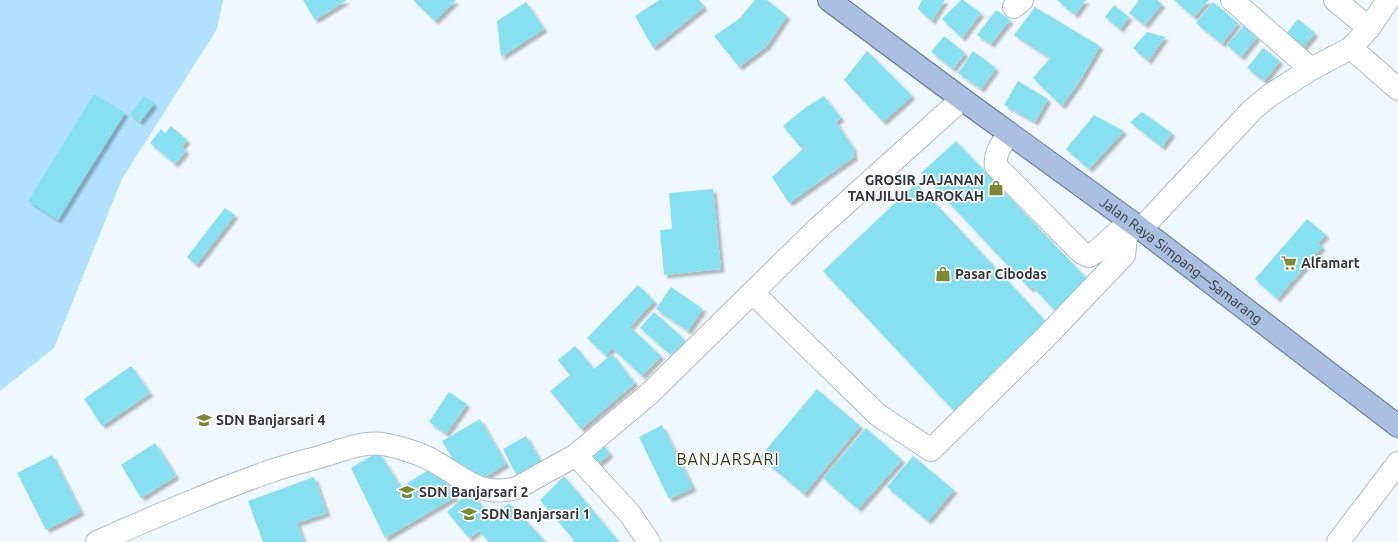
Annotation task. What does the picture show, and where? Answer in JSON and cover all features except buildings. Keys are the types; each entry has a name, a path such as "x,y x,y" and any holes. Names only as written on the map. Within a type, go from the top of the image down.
{"main road":[{"name":"Jalan Raya Simpang—Samarang","path":"829,0 962,99 1136,225 1398,426"}],"street":[{"path":"1232,0 1311,69"},
{"path":"1335,0 1369,28"},
{"path":"752,293 878,415 931,450 1045,338 1124,255 1126,237 1136,225 1253,109 1269,96 1311,69 1351,48 1369,28 1388,0"},
{"path":"1351,48 1398,88"},
{"path":"96,542 174,507 272,470 362,445 382,444 417,454 436,462 478,488 497,491 517,488 576,456 649,394 815,231 962,99"},
{"path":"1009,133 996,152 996,166 1082,253 1089,256 1136,225"},
{"path":"576,456 630,514 649,542"},
{"path":"1338,542 1398,463"}],"shaded area":[{"path":"0,0 223,0 217,29 122,179 54,348 0,391"}],"place":[{"name":"GROSIR JAJANAN TANJILUL BAROKAH","path":"996,188"},
{"name":"Alfamart","path":"1289,263"},
{"name":"Pasar Cibodas","path":"943,274"},
{"name":"SDN Banjarsari 4","path":"204,420"},
{"name":"SDN Banjarsari 2","path":"407,492"},
{"name":"SDN Banjarsari 1","path":"469,514"}],"district":[{"name":"BANJARSARI","path":"728,459"}]}
